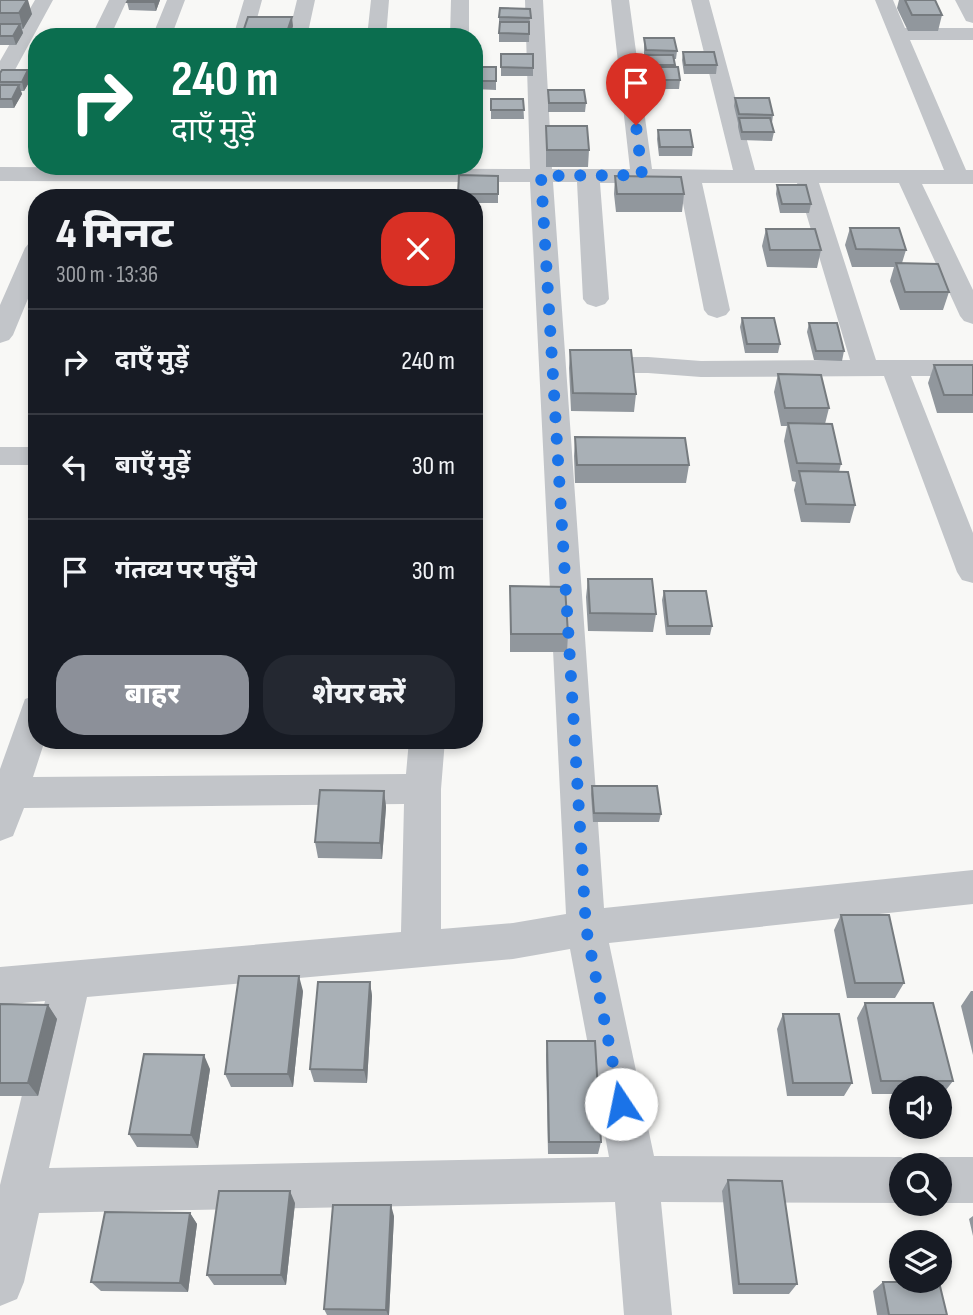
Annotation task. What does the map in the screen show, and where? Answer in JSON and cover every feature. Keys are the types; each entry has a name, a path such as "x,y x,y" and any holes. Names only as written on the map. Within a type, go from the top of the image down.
{"street":[{"path":"28,28 44,0"},
{"path":"104,28 118,0"},
{"path":"165,28 176,0"},
{"path":"245,28 253,0"},
{"path":"299,28 306,0"},
{"path":"377,28 380,0"},
{"path":"458,28 460,0"},
{"path":"534,0 541,176 586,928 636,1179 648,1315"},
{"path":"620,0 642,175"},
{"path":"700,0 745,176"},
{"path":"273,175 331,179 453,180 589,175 966,177 884,0"},
{"path":"964,0 973,17"},
{"path":"0,79 28,29"},
{"path":"898,34 973,34"},
{"path":"0,174 28,171"},
{"path":"589,175 596,299"},
{"path":"689,175 717,310"},
{"path":"806,177 880,369 973,572"},
{"path":"908,178 973,316"},
{"path":"0,335 28,269"},
{"path":"553,365 973,368"},
{"path":"0,456 28,456"},
{"path":"28,734 3,803 423,789"},
{"path":"421,949 423,789 426,749"},
{"path":"0,986 513,941 586,928 973,887"},
{"path":"0,1282 71,979"},
{"path":"22,1191 636,1179 889,1180"},
{"path":"952,1180 973,1180"}],"building":[{"path":"0,0 27,0 19,13 0,13"},
{"path":"128,0 155,0 127,2"},
{"path":"905,0 935,0 942,15 912,15"},
{"path":"500,8 530,9 531,18 499,17"},
{"path":"248,17 292,17 288,28 244,28"},
{"path":"500,22 529,22 529,34 499,33"},
{"path":"0,24 20,24 13,36 0,36"},
{"path":"644,38 674,38 677,51 646,50"},
{"path":"683,52 714,52 717,65 685,65"},
{"path":"501,54 533,54 533,68 501,67"},
{"path":"644,55 673,55 675,65 646,65"},
{"path":"483,67 496,67 496,81 483,81"},
{"path":"648,67 678,67 680,80 650,80"},
{"path":"2,70 28,70 22,82 0,82"},
{"path":"0,85 19,85 12,99 0,99"},
{"path":"548,90 584,90 586,103 549,103"},
{"path":"735,98 769,98 773,115 739,114"},
{"path":"491,99 523,99 524,110 491,110"},
{"path":"739,118 770,118 774,132 742,132"},
{"path":"546,126 587,126 589,150 547,150"},
{"path":"658,130 690,130 693,147 660,147"},
{"path":"459,175 498,176 498,194 483,194 483,189 458,189"},
{"path":"615,176 681,177 684,194 617,194"},
{"path":"777,185 806,185 811,204 782,204"},
{"path":"850,228 899,228 906,250 856,249"},
{"path":"766,229 815,229 821,250 770,250"},
{"path":"896,263 938,264 949,292 905,292"},
{"path":"742,318 774,318 780,344 747,344"},
{"path":"809,323 837,323 844,351 816,351"},
{"path":"570,350 631,350 636,394 573,393"},
{"path":"934,365 973,365 973,395 944,395"},
{"path":"778,374 821,375 829,408 785,408"},
{"path":"788,423 832,424 841,464 797,463"},
{"path":"575,437 685,438 689,465 577,465"},
{"path":"799,471 848,472 855,505 806,504"},
{"path":"588,579 652,579 656,614 590,613"},
{"path":"510,586 565,587 568,634 511,634"},
{"path":"664,591 706,591 712,626 668,626"},
{"path":"592,786 657,786 661,814 594,813"},
{"path":"320,790 384,791 380,843 315,842"},
{"path":"841,915 889,915 904,983 855,983"},
{"path":"239,976 299,976 288,1074 225,1074"},
{"path":"318,982 370,982 364,1070 310,1069"},
{"path":"865,1003 933,1003 952,1076 889,1076 889,1081 881,1081"},
{"path":"0,1004 48,1005 28,1083 0,1083"},
{"path":"783,1014 839,1014 852,1083 793,1083"},
{"path":"547,1041 595,1041 601,1142 549,1142"},
{"path":"144,1054 204,1055 191,1135 129,1134"},
{"path":"728,1180 782,1181 797,1284 739,1284"},
{"path":"219,1191 290,1191 281,1275 207,1275"},
{"path":"333,1205 391,1205 386,1310 324,1309"},
{"path":"105,1212 190,1213 180,1283 91,1282"},
{"path":"883,1282 889,1282 889,1293 942,1293 947,1315 889,1315"}],"route":[{"path":"621,1104 586,928 541,176 642,175 636,125"}]}
